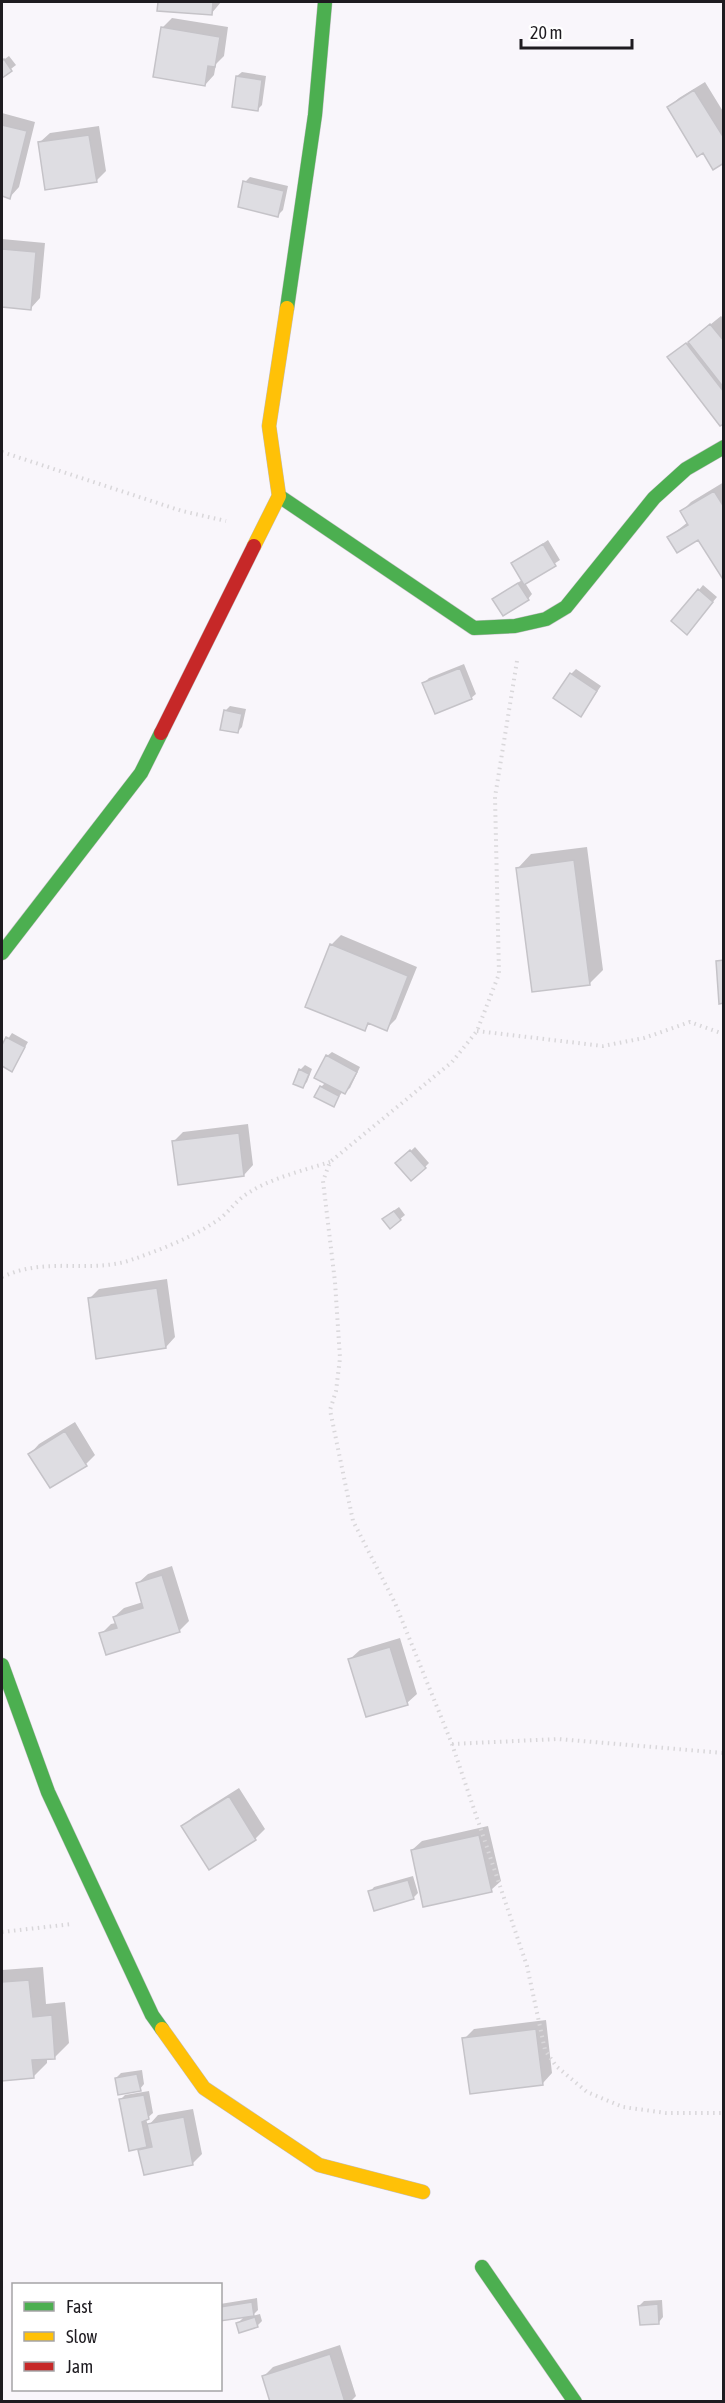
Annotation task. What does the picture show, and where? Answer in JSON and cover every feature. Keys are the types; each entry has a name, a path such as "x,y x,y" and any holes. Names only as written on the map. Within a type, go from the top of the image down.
{"street":[{"path":"2,953 141,773 279,496 269,426 315,115 325,2"},
{"path":"279,496 474,628 495,630 555,616 580,592 660,490 704,456 723,447"},
{"path":"2,1665 48,1792 152,2015 204,2088 319,2165 423,2192"},
{"path":"482,2268 575,2402"}],"path":[{"path":"2,452 182,511 262,530"},
{"path":"2,1277 20,1268 49,1265 96,1265 129,1261 198,1232 220,1219 245,1195 277,1179 330,1162 452,1062 477,1031 499,974 495,797 523,624"},
{"path":"477,1031 603,1046 644,1038 690,1022 723,1034"},
{"path":"330,1162 323,1180 335,1282 340,1358 336,1391 330,1410 353,1521 395,1603 452,1744 527,1966 545,2050 556,2066 587,2092 623,2107 666,2113 723,2113"},
{"path":"452,1744 558,1739 723,1753"},
{"path":"2,1932 107,1919"}],"building":[{"path":"158,2 213,2 212,15 157,11"},
{"path":"161,27 220,37 215,67 208,66 205,86 153,77"},
{"path":"4,59 12,71 2,78 2,61"},
{"path":"236,76 262,80 258,111 232,107"},
{"path":"694,90 724,138 724,163 713,170 703,153 697,157 667,107"},
{"path":"2,125 27,131 10,199 2,196"},
{"path":"89,135 97,182 45,190 38,142"},
{"path":"243,181 284,191 278,217 238,207"},
{"path":"2,249 36,252 31,310 2,307"},
{"path":"710,324 724,341 724,388 688,342"},
{"path":"686,343 724,392 724,424 720,426 667,357"},
{"path":"714,491 724,507 724,581 698,540 677,553 667,537 688,525 680,511"},
{"path":"543,544 556,566 524,585 511,563"},
{"path":"518,583 529,600 503,616 492,599"},
{"path":"698,589 713,602 687,635 671,621"},
{"path":"460,668 472,699 435,714 422,683"},
{"path":"570,673 597,691 581,717 553,698"},
{"path":"224,710 242,714 238,733 220,730"},
{"path":"574,860 590,985 532,992 516,868"},
{"path":"330,944 408,976 387,1031 368,1023 365,1031 305,1007"},
{"path":"724,960 724,1003 719,1004 716,961"},
{"path":"6,1037 25,1047 12,1072 2,1066 2,1045"},
{"path":"326,1055 357,1072 345,1094 314,1078"},
{"path":"299,1069 309,1074 303,1088 293,1084"},
{"path":"320,1086 339,1096 334,1107 314,1097"},
{"path":"239,1133 244,1176 178,1185 172,1141"},
{"path":"410,1150 426,1168 411,1181 395,1163"},
{"path":"394,1211 401,1220 390,1229 382,1219"},
{"path":"157,1288 166,1348 96,1359 88,1298"},
{"path":"65,1431 87,1466 50,1488 28,1454"},
{"path":"162,1575 180,1632 106,1655 99,1633 117,1628 113,1617 143,1608 136,1583"},
{"path":"390,1647 408,1705 366,1717 348,1659"},
{"path":"229,1796 256,1840 209,1870 181,1826"},
{"path":"479,1835 492,1892 423,1907 411,1850"},
{"path":"408,1880 414,1899 374,1911 368,1891"},
{"path":"29,1980 33,2017 52,2015 55,2059 32,2060 34,2078 2,2081 2,1982"},
{"path":"536,2029 543,2085 470,2094 462,2038"},
{"path":"137,2074 141,2091 118,2095 115,2078"},
{"path":"144,2095 149,2119 142,2122 147,2147 129,2151 119,2099"},
{"path":"184,2117 193,2165 144,2175 138,2150 152,2147 147,2124"},
{"path":"252,2302 254,2316 222,2321 222,2307"},
{"path":"658,2304 659,2324 640,2325 638,2306"},
{"path":"255,2317 258,2327 239,2333 236,2323"},
{"path":"330,2354 345,2402 270,2402 262,2376"}],"traffic: fast":[{"path":"287,308 315,115 325,2"},
{"path":"279,496 474,628 515,626 546,619 566,607 654,498 686,469 724,447"},
{"path":"2,953 141,773 161,733"},
{"path":"2,1665 48,1792 152,2015 162,2029"},
{"path":"482,2267 575,2402"}],"traffic: slow":[{"path":"254,546 279,496 269,426 287,308"},
{"path":"162,2029 204,2088 319,2165 423,2192"}],"traffic: jam":[{"path":"161,733 254,546"}]}
